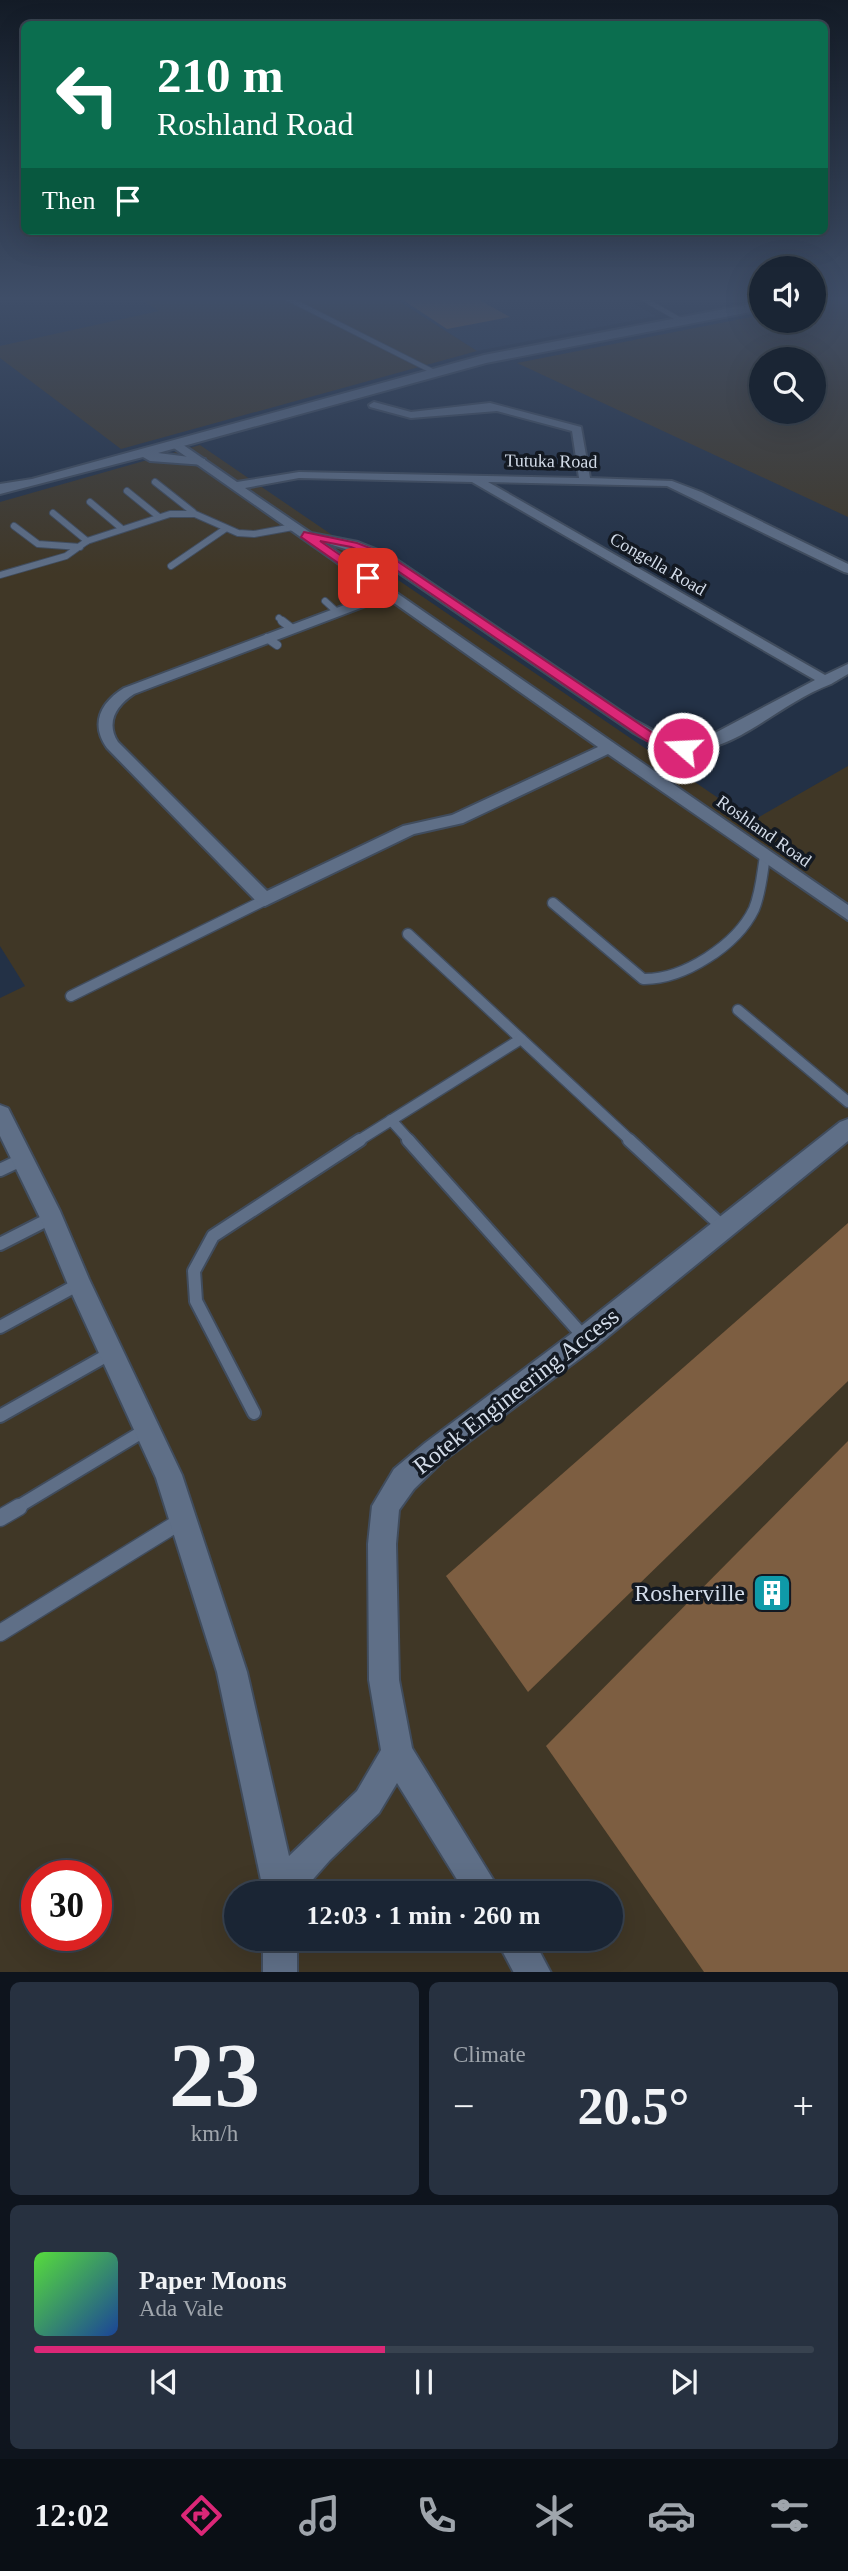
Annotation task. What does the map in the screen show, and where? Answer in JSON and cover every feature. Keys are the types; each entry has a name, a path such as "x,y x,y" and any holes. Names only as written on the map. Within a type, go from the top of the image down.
{"street":[{"path":"0,489 33,484 370,390"},
{"path":"373,405 411,415 488,409 577,429 585,481"},
{"path":"133,455 203,463 211,442 228,429"},
{"name":"Roshland Road","path":"175,444 848,914"},
{"name":"Tutuka Road","path":"235,486 288,475 657,482 678,486 848,569"},
{"name":"Congella Road","path":"472,479 826,681"},
{"path":"299,531 354,545 384,557 629,723 669,746 697,748 710,744 848,668"},
{"path":"389,593 331,607 285,623 272,642 129,691 112,704 103,724 106,738 112,745 265,900 409,830 457,819 611,747"},
{"path":"0,1114 11,1165 51,1218 169,1475 232,1672 279,1881"},
{"name":"Rotek Engineering Access","path":"477,1881 397,1753 386,1702 382,1644 382,1544 386,1506 404,1479 434,1451 585,1339 848,1128"},
{"path":"290,1881 318,1848 368,1802 397,1753"},
{"path":"280,1951 280,1972"},
{"path":"521,1951 534,1972"}],"lane":[{"path":"155,482 195,514 225,529 254,534 299,531"},
{"path":"127,491 159,517"},
{"path":"90,502 121,528"},
{"path":"53,513 86,541"},
{"path":"0,575 66,556 86,541 121,528 159,517 195,514"},
{"path":"14,526 38,544 79,547"},
{"path":"171,566 225,529"},
{"path":"553,903 643,979 655,982 669,978 728,941 744,927 759,893 765,856"},
{"path":"71,996 265,900"},
{"path":"408,934 723,1227"},
{"path":"738,1010 848,1102"},
{"path":"254,1413 196,1301 194,1271 213,1236 256,1205 521,1039"},
{"path":"391,1120 585,1339"},
{"path":"0,1244 51,1218"},
{"path":"0,1327 79,1284"},
{"path":"0,1416 112,1353"},
{"path":"0,1518 148,1428"},
{"path":"0,1633 184,1519"}],"shaded area":[{"path":"43,390 335,390 121,449"},
{"path":"575,390 749,390 749,424 826,424 826,390 848,390 848,517"},
{"name":"Rosherville","path":"200,445 752,821 848,766 848,1972 0,1972 0,998 25,986 0,946 0,502"}],"building":[{"name":"Rosherville","path":"848,1223 848,1381 528,1692 446,1576"},
{"name":"Rosherville","path":"848,1441 848,1972 704,1972 546,1746"}],"place":[{"name":"Rosherville","path":"772,1593"}],"route":[{"path":"368,578 304,535 354,545 384,557 652,738 669,746 683,748"}]}
